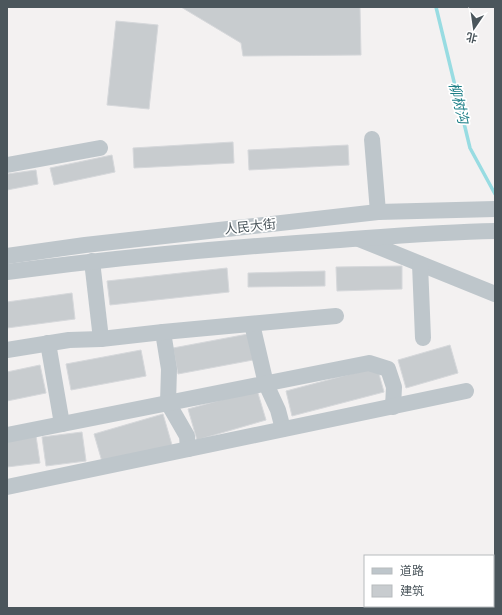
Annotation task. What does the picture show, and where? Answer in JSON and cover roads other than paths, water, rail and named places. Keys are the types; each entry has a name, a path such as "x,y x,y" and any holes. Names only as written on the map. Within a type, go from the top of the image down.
{"street":[{"path":"372,139 378,212"},
{"path":"7,165 100,148"},
{"name":"人民大街","path":"7,256 108,242 378,212 495,210"},
{"name":"人民大街","path":"7,272 92,261 233,247 441,232 495,231"},
{"path":"358,238 495,294"},
{"path":"92,261 101,339"},
{"path":"420,264 423,338"},
{"path":"7,350 69,340 101,339 336,316"},
{"path":"252,324 266,384 278,410 283,430"},
{"path":"163,332 169,369 168,403 187,436 188,449"},
{"path":"48,343 62,424"},
{"path":"7,435 369,363 388,369 394,387 392,406"},
{"path":"7,487 466,391"}],"waterway":[{"name":"柳树沟","path":"436,7 470,148 495,194"}]}
